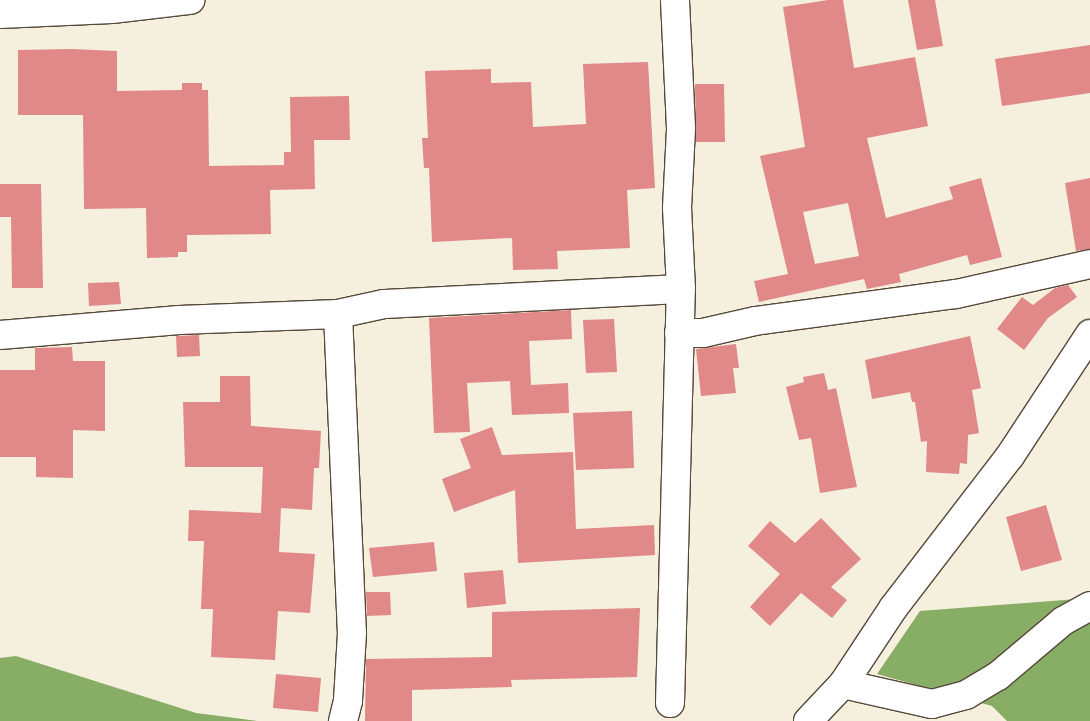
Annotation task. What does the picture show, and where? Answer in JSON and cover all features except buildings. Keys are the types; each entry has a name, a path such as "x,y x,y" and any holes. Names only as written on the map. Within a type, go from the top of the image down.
{"street":[{"path":"0,14 112,9 190,0"},
{"path":"670,702 681,289 677,208 681,128 675,0"},
{"path":"679,333 703,333 755,321 956,294 1090,264"},
{"path":"0,335 179,320 338,314 384,304 681,289"},
{"path":"338,314 352,633 348,701 343,721"},
{"path":"808,721 844,684 894,607 1010,456 1090,334"},
{"path":"844,684 932,704 966,695 998,676 1063,621 1090,606"}],"green space":[{"path":"1090,598 1090,721 1007,721 992,706 877,674 920,611"},
{"path":"16,656 196,713 257,721 0,721 0,658"}]}
